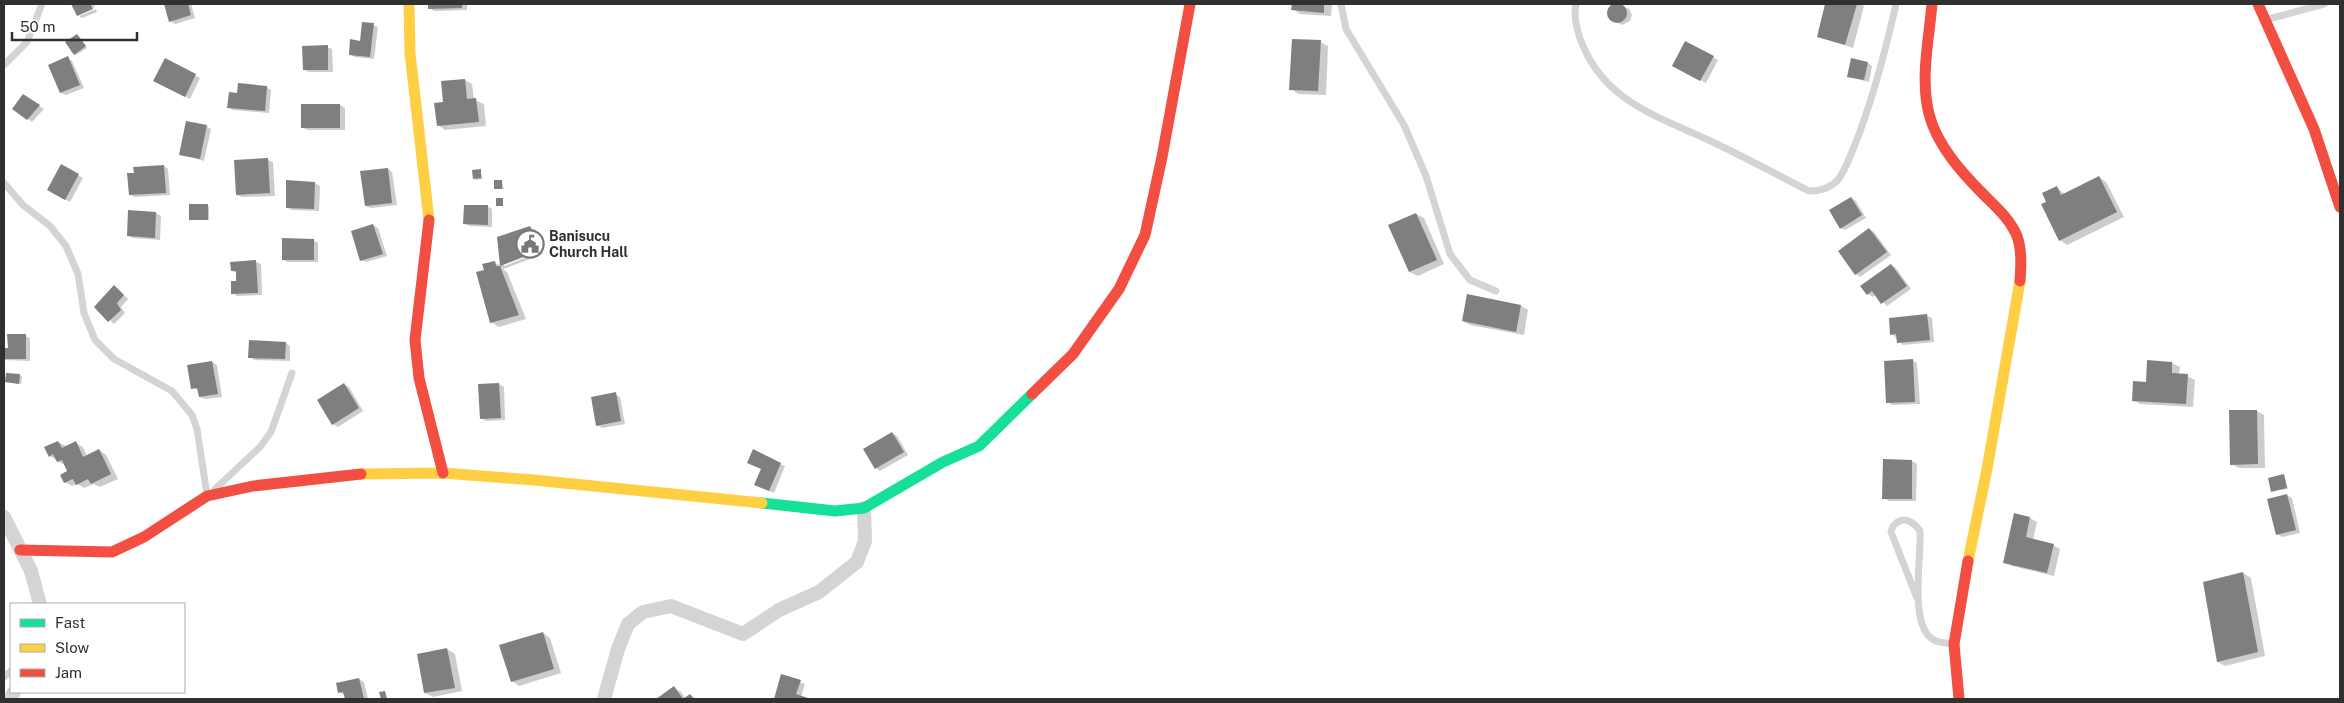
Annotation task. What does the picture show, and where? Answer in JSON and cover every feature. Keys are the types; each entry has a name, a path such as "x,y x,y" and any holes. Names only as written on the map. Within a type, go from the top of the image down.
{"street":[{"path":"410,4 410,54 428,196 430,229 418,306 415,340 419,378 443,473"},
{"path":"20,550 112,552 144,537 207,496 253,486 354,474 443,473 534,480 835,511 864,508 943,462 979,446 1073,354 1119,289 1146,235 1190,4"},
{"path":"1932,4 1927,80 1929,112 1940,141 1965,176 2011,223 2017,236 2021,256 2020,281 1987,469 1968,552 1954,644 1959,699"},
{"path":"2258,4 2316,127 2334,180 2340,207"},
{"path":"604,699 618,649 628,624 643,612 670,606 744,634 779,610 819,592 857,562 865,541 864,508"},
{"path":"4,517 32,571 40,603"}],"lane":[{"path":"4,65 27,42 42,4"},
{"path":"1341,4 1346,29 1374,72 1408,133 1426,176 1450,254 1470,280 1496,291"},
{"path":"1576,4 1579,38 1592,68 1613,91 1642,110 1717,144 1809,191 1819,191 1837,181 1850,156 1883,62 1896,4"},
{"path":"2265,21 2324,4"},
{"path":"4,183 23,204 50,226 66,246 78,274 84,313 95,340 114,359 172,391 192,415 197,429 207,496"},
{"path":"207,496 260,447 271,432 292,373"},
{"path":"1917,598 1920,532 1915,524 1908,520 1902,520 1893,526 1891,532 1917,598 1922,625 1928,636 1935,641 1954,644"}],"building":[{"path":"1613,3 1621,3 1627,9 1627,17 1621,23 1613,23 1607,17 1607,9"},
{"path":"71,4 90,4 93,9 77,16"},
{"path":"164,4 188,4 191,15 169,22"},
{"path":"428,4 462,4 462,8 428,9"},
{"path":"1292,4 1324,4 1324,13 1291,10"},
{"path":"1825,4 1857,4 1845,45 1817,37"},
{"path":"362,22 374,23 370,57 349,55 350,39 360,41"},
{"path":"77,34 86,46 74,55 65,42"},
{"path":"1292,39 1321,40 1318,91 1289,90"},
{"path":"1685,41 1714,56 1700,81 1672,66"},
{"path":"328,45 328,70 303,70 302,46"},
{"path":"68,56 80,85 60,93 48,65"},
{"path":"165,58 196,74 185,97 153,81"},
{"path":"1851,58 1868,62 1864,80 1847,77"},
{"path":"465,79 467,99 476,98 479,122 437,126 434,103 443,102 441,81"},
{"path":"238,83 267,86 265,111 227,108 229,92 237,93"},
{"path":"23,94 40,105 27,120 12,109"},
{"path":"301,104 340,104 340,128 301,128"},
{"path":"186,121 207,125 200,159 179,155"},
{"path":"268,158 270,193 236,195 234,160"},
{"path":"61,164 79,174 65,200 47,190"},
{"path":"164,165 166,193 129,195 127,173 134,173 133,167"},
{"path":"388,168 392,203 365,206 360,171"},
{"path":"481,169 481,178 473,179 472,170"},
{"path":"2099,176 2117,212 2059,241 2041,204 2046,202 2042,193 2057,186 2061,195"},
{"path":"286,180 315,182 314,209 286,208"},
{"path":"494,180 502,180 502,189 494,189"},
{"path":"1851,197 1862,215 1840,229 1829,210"},
{"path":"496,198 503,198 503,206 496,206"},
{"path":"189,204 208,204 208,220 189,220"},
{"path":"464,205 488,205 488,225 463,224"},
{"path":"128,210 156,212 155,238 127,236"},
{"path":"1416,213 1437,260 1409,272 1388,225"},
{"path":"373,224 383,254 360,261 351,231"},
{"path":"530,226 539,251 500,266 497,237"},
{"path":"1869,228 1887,252 1855,275 1838,251"},
{"path":"282,238 314,239 314,260 282,260"},
{"path":"256,260 258,293 231,294 231,281 236,281 236,271 231,271 230,262"},
{"path":"495,261 496,266 500,266 519,315 490,323 476,272 484,270 482,264"},
{"path":"1891,264 1907,286 1881,304 1872,291 1867,295 1860,286"},
{"path":"114,285 124,295 117,303 121,310 108,322 94,307"},
{"path":"1467,294 1521,305 1516,332 1462,321"},
{"path":"1927,314 1930,340 1897,343 1896,334 1890,335 1889,318"},
{"path":"7,334 26,334 26,359 4,359 4,348 8,348"},
{"path":"249,340 286,342 285,359 248,358"},
{"path":"1913,359 1915,402 1886,403 1884,361"},
{"path":"2147,360 2172,362 2172,373 2188,374 2186,404 2132,401 2133,381 2146,382"},
{"path":"212,361 218,394 199,397 197,388 191,389 187,365"},
{"path":"6,373 20,374 19,384 5,382"},
{"path":"344,383 359,408 332,425 317,400"},
{"path":"499,383 501,418 480,419 478,384"},
{"path":"616,392 621,421 596,426 591,397"},
{"path":"2229,410 2257,410 2258,464 2230,465"},
{"path":"892,432 904,452 875,469 863,449"},
{"path":"58,441 62,448 76,441 83,457 99,449 111,474 91,484 88,479 76,485 73,479 64,483 60,475 67,471 62,460 57,462 53,454 49,457 44,447"},
{"path":"753,449 781,463 769,491 754,485 761,469 747,463"},
{"path":"1883,459 1912,460 1912,499 1882,499"},
{"path":"2284,474 2287,488 2271,492 2268,478"},
{"path":"2287,494 2296,530 2276,535 2267,499"},
{"path":"2014,513 2030,517 2026,537 2054,544 2047,573 2003,563"},
{"path":"2243,572 2258,652 2217,662 2203,582"},
{"path":"543,632 554,669 511,682 499,645"},
{"path":"447,648 455,688 424,693 417,654"},
{"path":"781,674 801,680 796,694 811,699 774,699"},
{"path":"359,678 364,699 345,699 343,692 338,693 336,683"},
{"path":"674,686 683,699 656,699"},
{"path":"385,691 387,699 381,699 379,692"},
{"path":"690,694 694,699 683,699"}],"traffic: fast":[{"path":"762,503 835,511 864,508 943,462 979,446 1032,394"}],"traffic: slow":[{"path":"409,4 410,53 429,220"},
{"path":"1968,561 1987,469 2020,281"},
{"path":"361,474 443,473 534,480 762,503"}],"traffic: jam":[{"path":"1032,394 1073,354 1119,289 1145,235 1162,157 1190,4"},
{"path":"1932,4 1925,73 1926,101 1929,114 1938,136 1951,158 2011,224 2019,241 2020,281"},
{"path":"2258,4 2314,129 2340,207"},
{"path":"429,220 415,340 419,378 443,473"},
{"path":"20,550 112,552 144,537 207,496 253,486 361,474"},
{"path":"1959,699 1954,644 1968,561"}],"place":[{"name":"Banisucu Church Hall","path":"530,244"}]}
